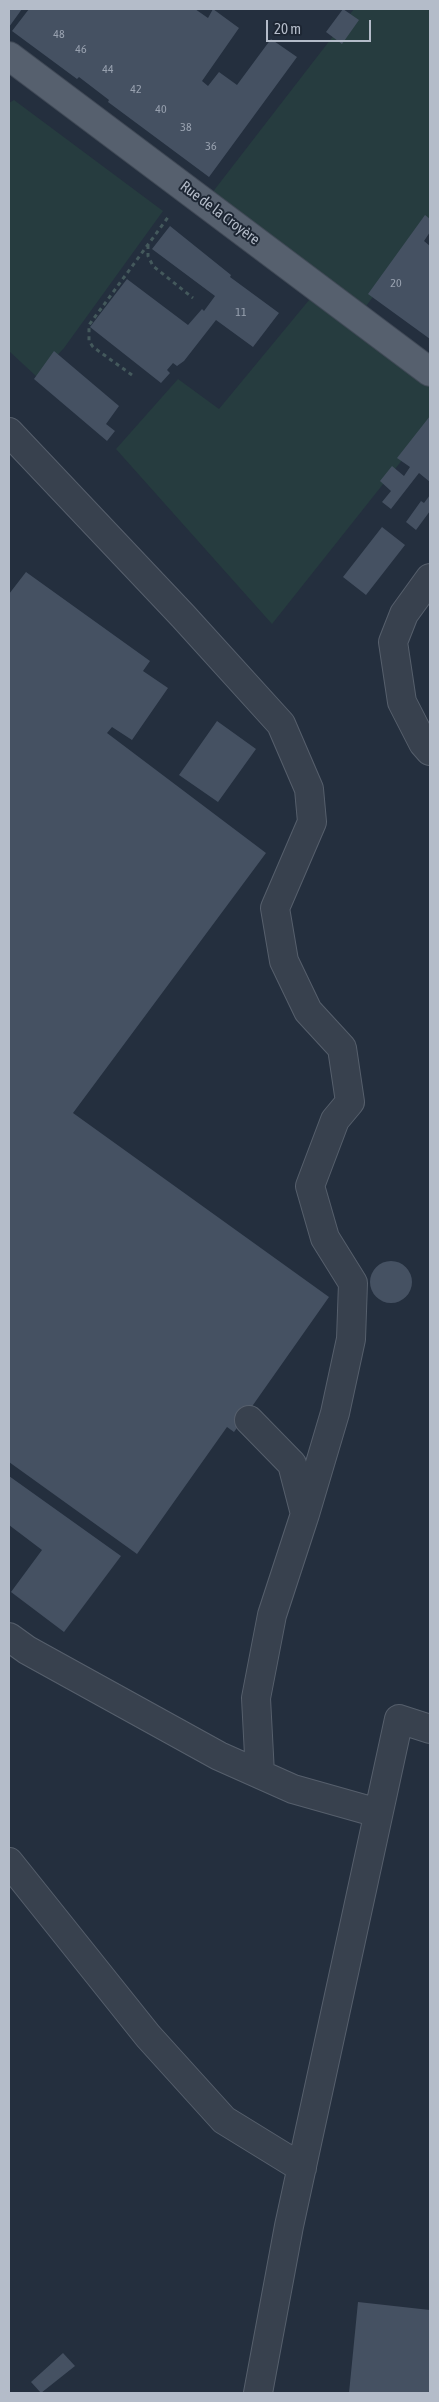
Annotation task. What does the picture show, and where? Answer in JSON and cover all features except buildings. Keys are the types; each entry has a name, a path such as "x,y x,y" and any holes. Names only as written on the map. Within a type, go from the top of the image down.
{"main road":[{"name":"Rue de la Croyère","path":"9,56 430,372"}],"lane":[{"path":"9,432 183,616 281,724 309,788 312,822 275,908 284,961 308,1011 342,1048 350,1102 335,1120 310,1186 325,1238 353,1283 351,1339 335,1413 272,1615 256,1698 260,1774"},
{"path":"430,578 404,614 394,642 402,702 423,743 430,752"},
{"path":"249,1420 292,1464 305,1514"},
{"path":"9,1637 27,1650 219,1756 293,1789 378,1813"},
{"path":"258,2393 302,2168 378,1813 400,1720 430,1729"},
{"path":"9,1862 148,2036 224,2120 302,2168"}],"path":[{"path":"132,375 93,347 89,341 89,325 188,189"},
{"path":"148,245 148,256 152,266 193,298"}],"green space":[{"path":"354,9 430,9 430,220 358,317 430,372 430,425 272,624 116,449 178,379 219,409 319,288 205,202"},
{"path":"14,100 163,211 64,348 37,377 9,351 9,103"}]}
